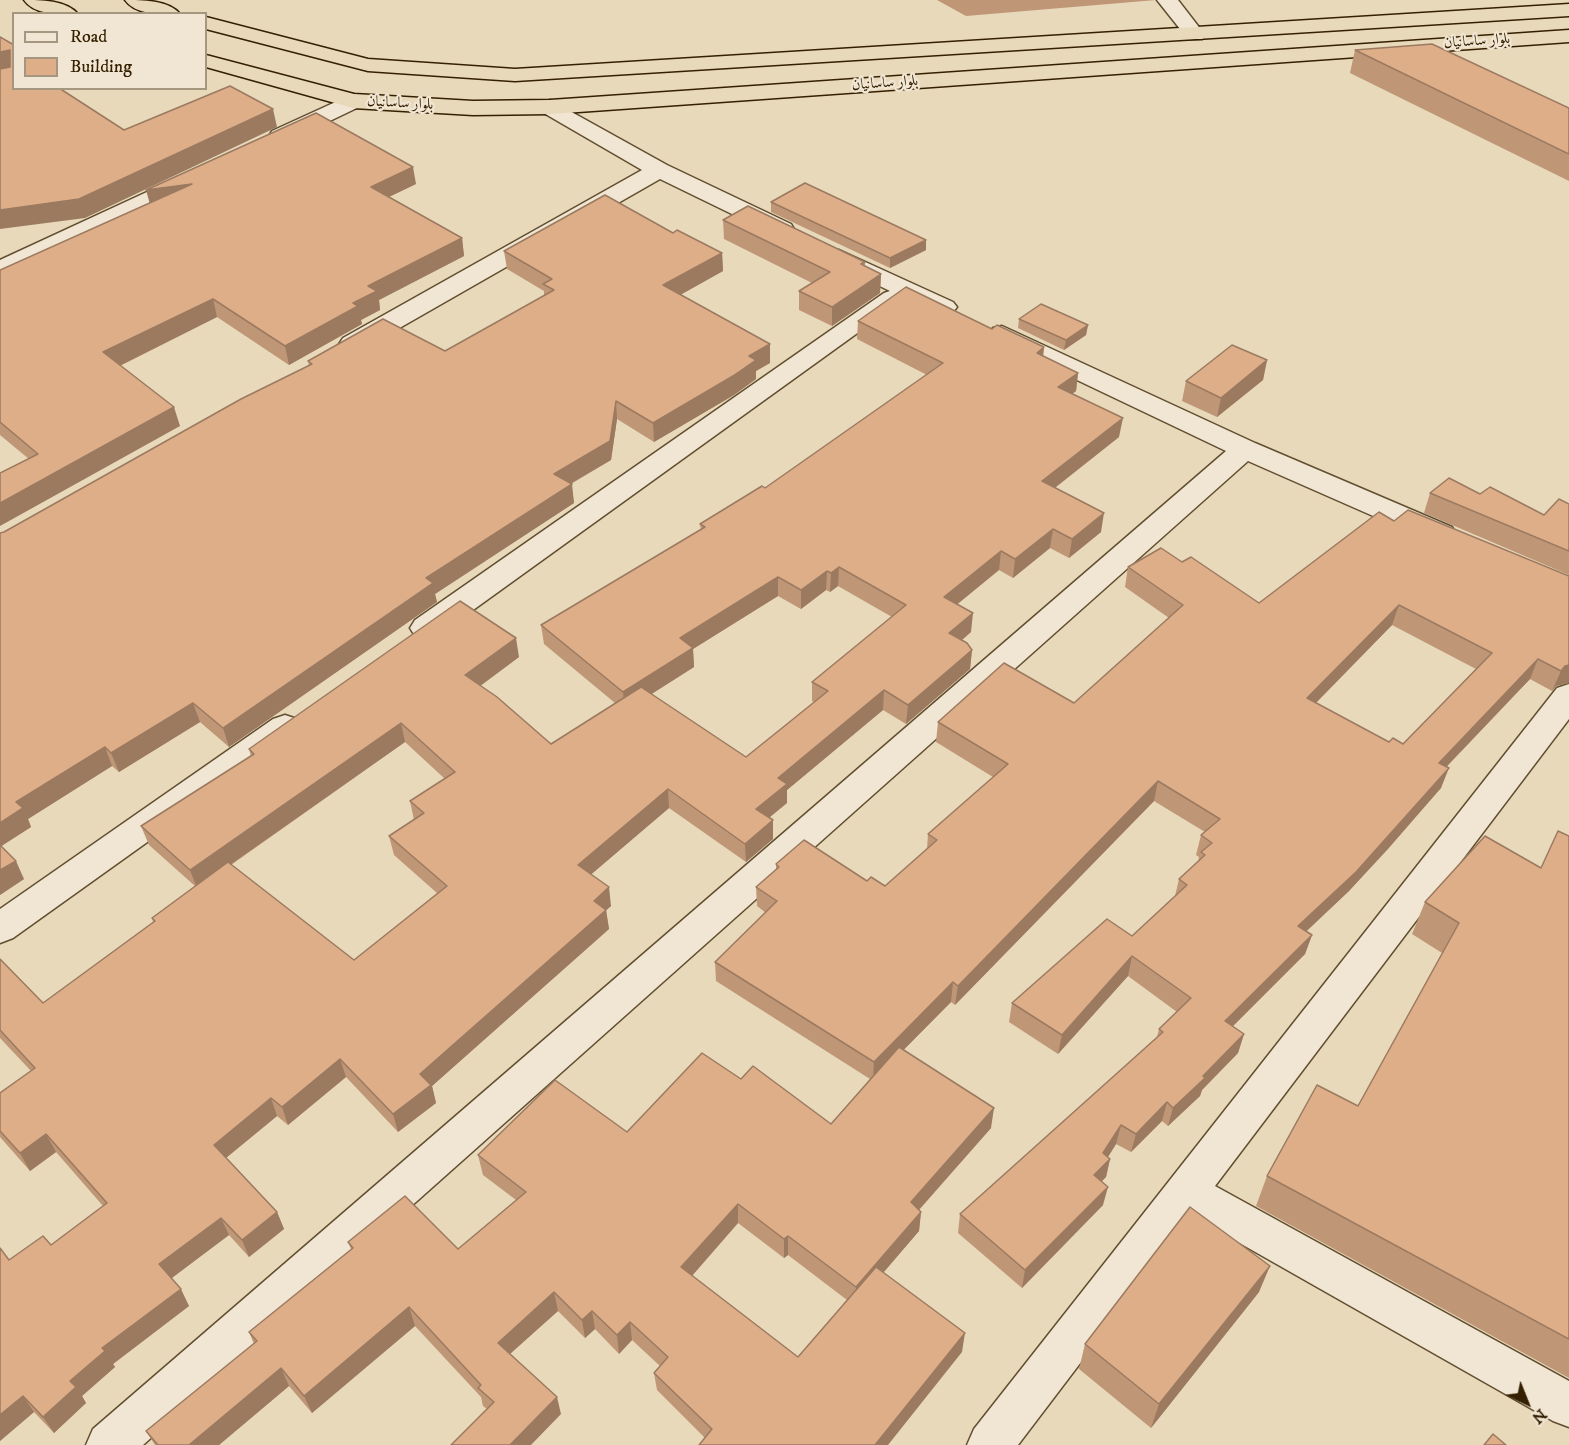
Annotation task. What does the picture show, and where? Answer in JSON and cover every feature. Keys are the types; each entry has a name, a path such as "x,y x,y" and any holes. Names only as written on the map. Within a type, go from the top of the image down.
{"highway":[{"path":"34,0 63,12"},
{"path":"135,0 165,12"},
{"name":"بلوار ساسانیان","path":"207,23 368,65 514,75 1195,35 1569,10"},
{"name":"بلوار ساسانیان","path":"207,61 353,101 473,108 550,107 1569,36"}],"street":[{"path":"1167,0 1195,35"},
{"path":"257,147 353,101"},
{"path":"550,107 659,170 906,289 1245,449 1461,543"},
{"path":"329,356 659,170"},
{"path":"0,270 203,173"},
{"path":"399,646 906,289"},
{"path":"109,1445 1245,449"},
{"path":"990,1445 1569,696"},
{"path":"0,928 312,708"},
{"path":"1186,1191 1569,1405"}],"building":[{"path":"0,37 12,44 12,90 62,90 124,130 230,86 273,109 79,199 0,210 0,69 10,67 10,50 0,52"},
{"path":"1432,44 1569,108 1569,154 1355,50"},
{"path":"316,113 413,167 371,187 462,238 368,286 377,291 353,303 358,306 285,346 213,299 103,352 174,407 0,503 0,473 38,454 0,422 0,270 192,184 146,190"},
{"path":"805,183 926,240 890,258 771,202"},
{"path":"605,195 673,233 677,230 722,253 663,285 770,344 749,356 756,360 653,423 616,401 610,441 554,474 572,484 426,578 433,583 223,728 193,703 111,753 105,747 16,802 23,808 0,823 0,533 241,399 312,364 308,361 383,319 445,351 554,290 543,284 552,279 504,251"},
{"path":"748,206 865,262 861,264 881,274 832,307 799,291 830,272 723,220"},
{"path":"906,287 992,329 997,325 1044,347 1037,353 1078,373 1058,387 1123,418 1042,481 1104,513 1072,539 1053,529 1015,559 1001,551 944,597 973,613 949,633 967,643 972,650 908,705 884,690 778,778 787,784 756,809 773,820 745,844 668,789 578,865 609,887 594,901 606,910 420,1074 431,1085 393,1114 340,1059 282,1107 271,1098 214,1145 277,1212 242,1240 221,1218 159,1264 181,1289 102,1348 105,1351 70,1381 76,1387 43,1417 23,1396 0,1415 0,1248 9,1260 43,1236 51,1245 107,1203 46,1134 20,1153 0,1131 0,1093 35,1068 0,1030 0,959 43,1003 155,921 152,918 228,862 354,960 447,886 389,836 424,813 410,801 455,772 401,723 190,870 141,826 254,754 249,749 460,601 516,638 465,675 497,697 551,744 641,687 746,757 828,691 812,682 906,605 839,567 831,573 827,571 801,590 778,577 680,638 693,648 623,692 541,625 705,527 700,524 762,486 765,488 943,363 858,321"},
{"path":"1041,304 1088,325 1066,340 1019,319"},
{"path":"1232,345 1267,360 1221,398 1186,381"},
{"path":"1449,478 1480,494 1490,487 1544,515 1559,499 1569,504 1569,551 1430,493"},
{"path":"1408,510 1569,576 1569,665 1561,671 1538,659 1439,763 1449,768 1356,872 1298,926 1312,935 1225,1021 1244,1034 1203,1076 1205,1078 1173,1108 1167,1102 1136,1134 1121,1125 1103,1153 1110,1159 1094,1175 1108,1187 1025,1270 960,1214 1163,1032 1159,1029 1191,998 1132,956 1062,1035 1012,1003 1107,919 1132,936 1187,885 1179,879 1205,855 1201,852 1212,843 1201,835 1220,819 1158,781 958,986 953,982 874,1062 715,962 777,901 756,887 779,867 776,864 804,840 867,881 871,877 885,886 937,840 928,834 1008,764 938,722 1004,663 1074,703 1183,605 1128,567 1161,548 1182,562 1191,557 1259,603 1379,512 1394,521","holes":["1399,605 1492,653 1403,744 1393,738 1389,742 1307,698"]},
{"path":"1558,831 1569,836 1569,1339 1267,1176 1317,1085 1358,1106 1459,923 1425,902 1485,836 1541,868"},
{"path":"0,845 16,861 0,870"},
{"path":"899,1047 994,1108 911,1202 921,1212 856,1287 788,1236 784,1239 738,1204 681,1267 798,1357 876,1267 965,1333 875,1445 699,1445 712,1429 654,1373 668,1357 630,1322 617,1335 592,1311 582,1320 554,1292 498,1343 557,1397 510,1445 451,1445 494,1402 478,1388 481,1385 409,1307 304,1396 281,1368 189,1445 158,1445 146,1431 257,1341 249,1332 353,1248 348,1242 405,1196 458,1249 526,1192 478,1155 555,1080 627,1132 702,1053 741,1079 753,1066 831,1124"},
{"path":"1190,1207 1270,1266 1159,1404 1085,1344"},
{"path":"1493,1434 1506,1445 1484,1445"}]}
